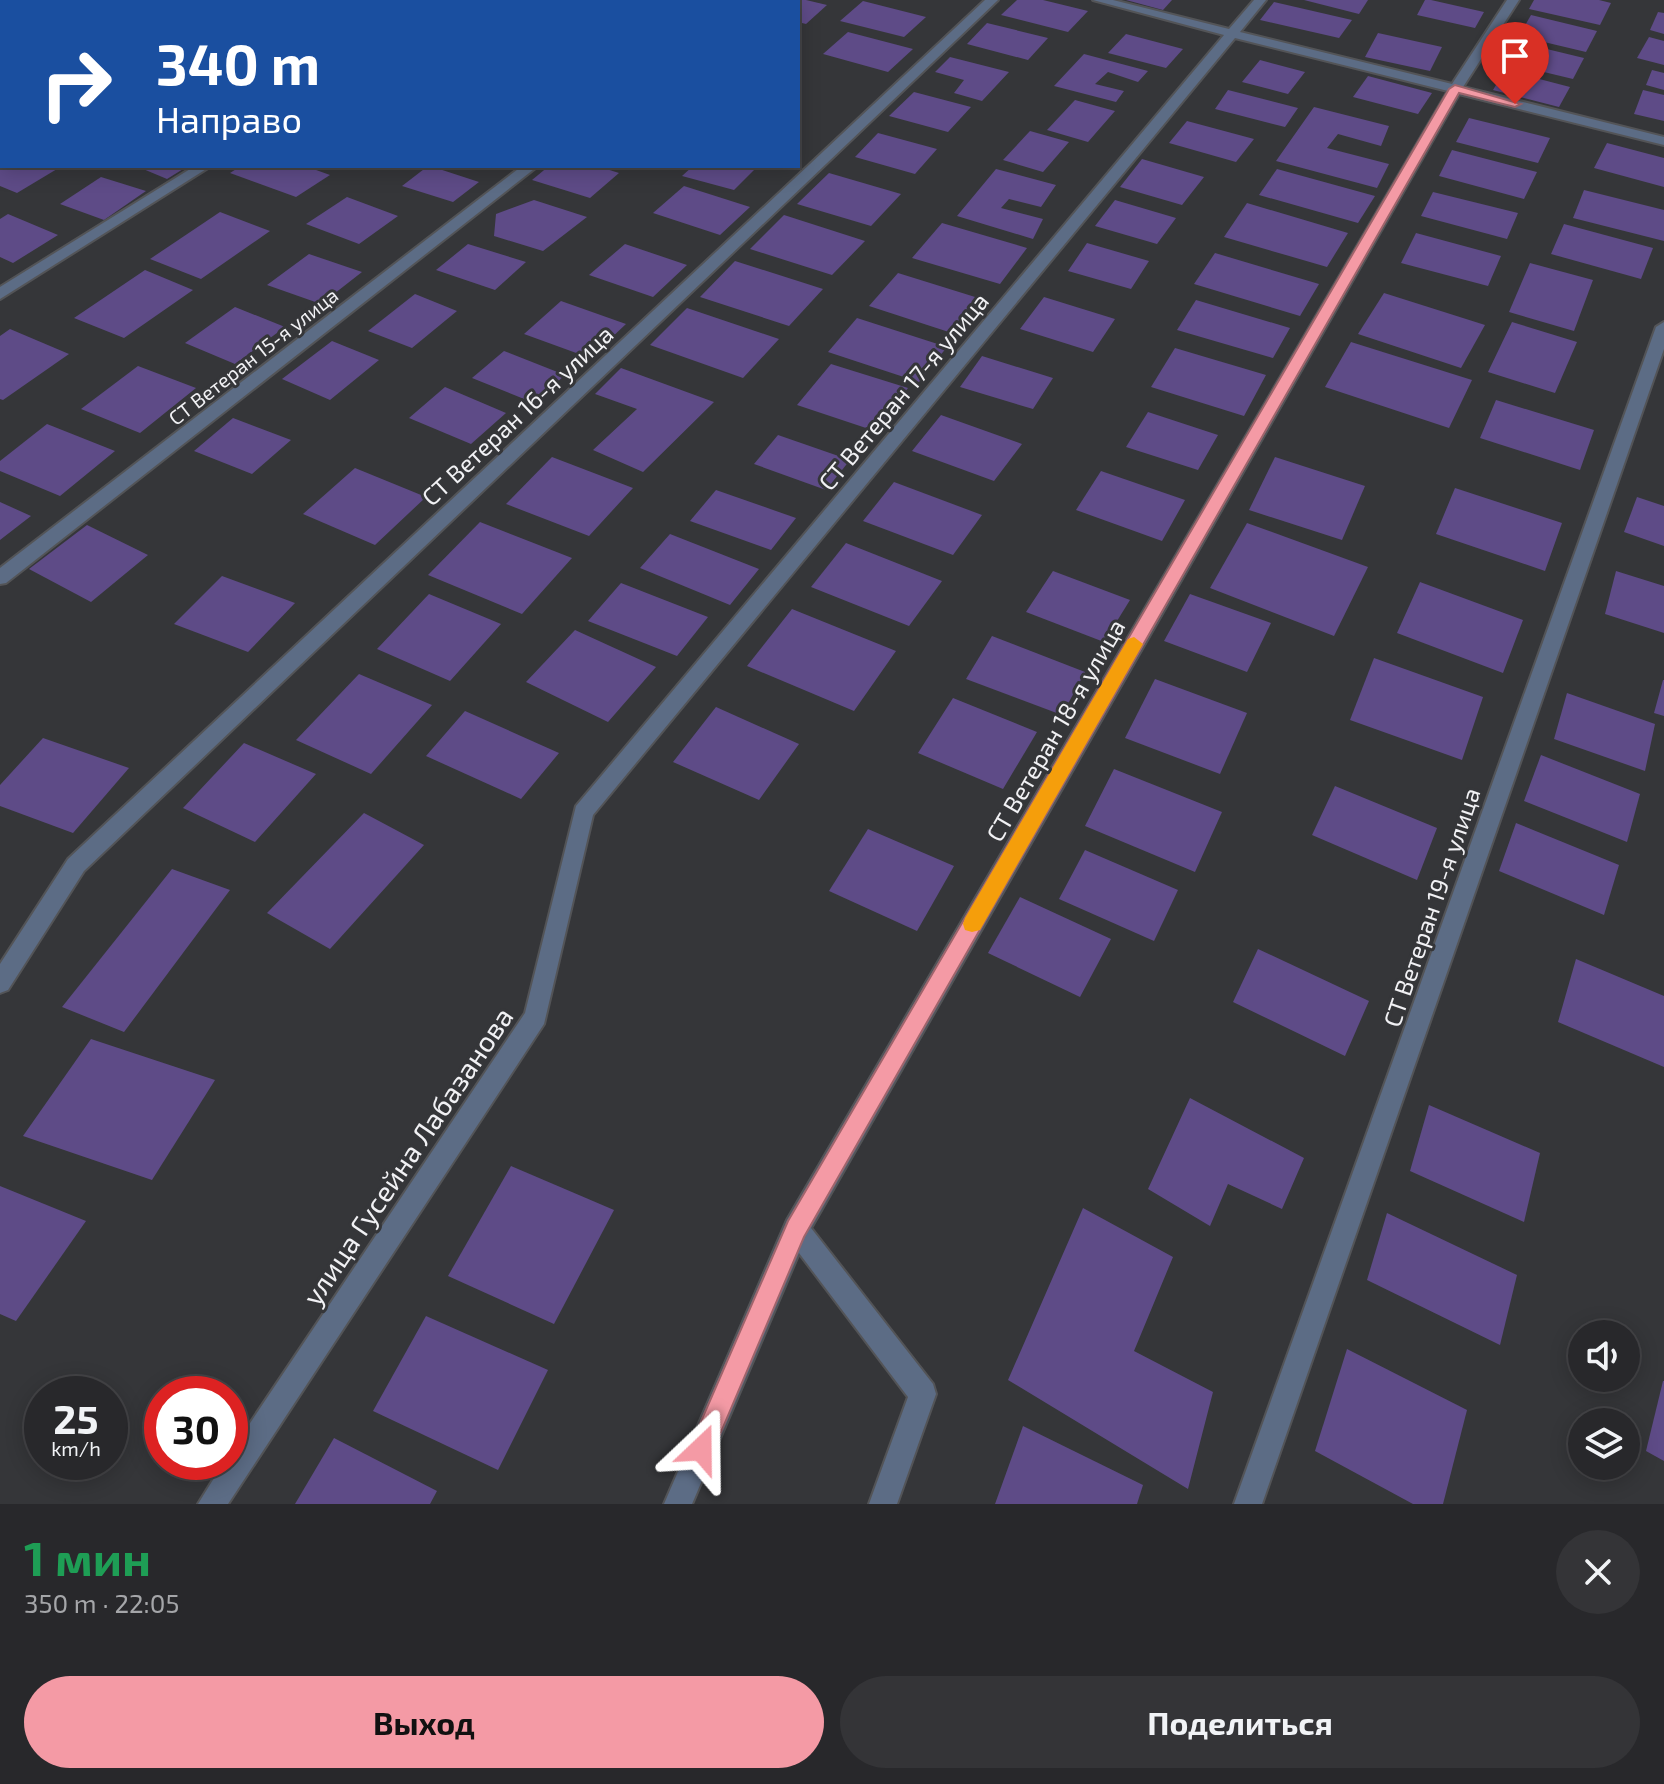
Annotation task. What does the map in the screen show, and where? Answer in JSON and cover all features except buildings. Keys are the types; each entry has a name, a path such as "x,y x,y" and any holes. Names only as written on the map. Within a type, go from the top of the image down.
{"street":[{"name":"СТ Ветеран 16-я улица","path":"0,983 76,865 992,0"},
{"path":"1099,0 1664,141"},
{"name":"СТ Ветеран 17-я улица","path":"583,812 1260,0"},
{"name":"СТ Ветеран 18-я улица","path":"678,1504 796,1229 1455,89 1513,0"},
{"path":"0,294 201,168"},
{"name":"СТ Ветеран 15-я улица","path":"0,578 528,168"},
{"name":"СТ Ветеран 19-я улица","path":"1248,1504 1664,327"},
{"name":"улица Гусейна Лабазанова","path":"212,1504 536,1017 583,812"},
{"path":"796,1229 923,1394 883,1504"}],"slow traffic":[{"path":"972,924 1134,644"}],"route":[{"path":"701,1449 796,1229 1455,89 1515,104"}]}
